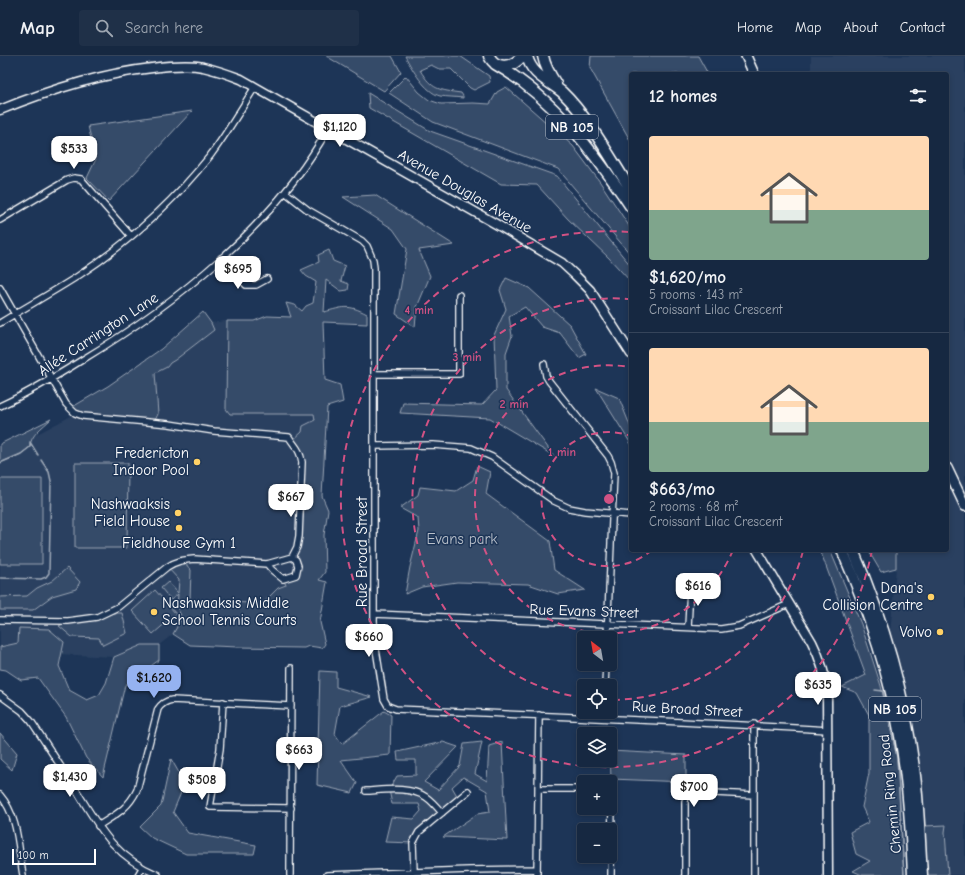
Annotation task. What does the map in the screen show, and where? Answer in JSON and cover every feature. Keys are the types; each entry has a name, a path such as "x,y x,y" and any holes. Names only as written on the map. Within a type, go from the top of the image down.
{"highway":[{"path":"492,60 506,66 512,64 522,56"},
{"name":"NB 105","path":"527,56 533,70 562,92 579,112 629,187"},
{"path":"543,56 548,74 562,92"},
{"name":"NB 105","path":"492,60 521,81 562,117 575,131 606,171 629,204"},
{"name":"Chemin Ring Road","path":"843,552 857,584 879,645 892,694 905,776 913,875"},
{"name":"Chemin Ring Road","path":"854,552 868,583 886,638 900,690 909,734 916,784 922,875"}],"main road":[{"path":"746,56 753,72"},
{"path":"949,472 965,506"}],"street":[{"name":"Avenue Douglas Avenue","path":"0,110 42,93 112,74 160,67 183,66 202,67 223,72 241,79 562,263 590,290 629,351"},
{"path":"0,323 78,276 132,236 179,191 210,155 255,87"},
{"name":"Allée Carrington Lane","path":"0,406 51,379 122,336 189,286 255,225 285,192 304,169 328,129"},
{"path":"0,220 67,180 74,178 81,179 132,236"},
{"name":"Rue Broad Street","path":"285,192 308,210 362,241 371,252 374,268 374,614 380,672 384,698 388,706 396,709 539,715 577,715"},
{"path":"221,258 246,285 256,285 267,279"},
{"path":"0,288 51,379 69,409 75,414 169,424 214,431 289,437 298,448 301,454 302,462 299,536 297,547 292,557 267,564 194,559 174,562 167,566 118,607 97,617 68,621 0,620"},
{"path":"374,374 459,374 459,295"},
{"path":"544,364 548,381 608,456 614,473 607,631"},
{"path":"374,446 433,445 471,448 492,457 554,501 569,508 585,512 629,515"},
{"path":"758,552 812,642 822,665 827,690 828,875"},
{"path":"267,564 283,579 289,578 296,575 298,566 296,560 292,557"},
{"path":"688,627 690,587"},
{"name":"Rue Evans Street","path":"374,614 721,628 739,626 789,604"},
{"path":"290,668 290,875"},
{"path":"0,695 22,711 31,721 98,826 112,844 142,868 158,875"},
{"path":"98,826 122,811 134,797 156,715 162,704 166,701 222,702 291,706"},
{"path":"222,702 220,749 210,807 291,808"},
{"path":"327,875 414,872 537,872 539,715"},
{"name":"Rue Broad Street","path":"617,716 828,730"},
{"path":"754,724 754,875"},
{"path":"538,789 577,789"},
{"path":"366,791 408,790 417,792 431,800 442,813"},
{"path":"414,872 413,849 415,837 468,791"},
{"path":"685,875 686,796 694,792 754,795"},
{"path":"0,795 7,806 15,826 23,875"},
{"path":"611,875 612,815"},
{"path":"138,875 142,868"}],"shaded area":[{"path":"811,56 965,56 965,875 922,875 889,645 896,568 896,552 949,552 949,485 955,485 949,472 949,72 811,72"},
{"path":"225,321 254,321 324,342 325,380 319,573 274,608 187,623 159,645 142,645 114,657 0,651 0,454 116,392 211,323"}],"green space":[{"path":"326,56 392,56 401,72 384,91"},
{"path":"405,56 460,56 489,76 490,82 474,90 470,88 451,69 439,69 431,65 420,70 428,82 432,85 442,90 461,93 463,98 440,96 434,94 424,85"},
{"path":"591,56 698,56 707,72 629,72 629,138 590,68"},
{"path":"406,76 419,92 429,100 441,104 490,104 497,92 506,87 573,146 600,182 629,226 629,253 558,169 433,122 389,93"},
{"path":"368,93 430,131 557,176 629,264 629,280 609,258 568,219 537,185 501,184 369,108"},
{"path":"192,111 109,201 87,178 96,159 88,126"},
{"path":"375,195 454,245 419,250 430,276 417,307 415,327 396,314 407,249 393,229 343,197"},
{"path":"329,250 333,261 345,266 341,281 349,284 348,290 341,291 326,280 324,312 346,307 355,309 367,314 367,324 323,322 325,380 340,385 343,402 327,407 322,496 328,510 324,535 325,572 319,580 327,582 320,622 325,644 322,648 309,646 304,648 190,645 173,634 182,618 177,607 178,594 171,600 161,588 168,582 178,593 179,580 167,567 182,560 191,570 190,599 199,602 263,603 278,588 286,585 283,579 296,575 298,566 292,557 297,547 302,462 292,441 302,432 303,426 315,420 314,414 230,414 226,409 227,321 254,321 267,316 291,317 286,303 295,305 302,311 306,306 313,303 316,282 306,276 301,270 319,262 318,255"},
{"path":"506,278 529,288 570,325 586,354 579,358 560,333 542,327 525,307 509,316 512,336 506,353 506,390 554,456 490,418 400,413 403,403 482,405 496,390 494,335 506,309 500,290"},
{"path":"203,312 214,330 170,363 167,367 155,373 158,414 154,422 83,416 69,409 108,386 161,349"},
{"path":"596,388 619,398 629,423 629,441"},
{"path":"51,419 32,439 30,447 21,454 0,463 0,444"},
{"path":"75,463 128,463 127,548 75,548"},
{"name":"Evans park","path":"477,466 490,472 486,494 550,541 554,570 585,590 558,594 528,584 457,582 422,587 405,594 419,531 418,518 400,508 418,495 420,487 456,491 473,480"},
{"path":"0,479 42,479 42,564 0,564"},
{"path":"821,552 831,552 861,624 881,686 897,757 904,875 862,875 853,871 870,861 856,854 850,832 869,822 862,807 869,773 869,715 857,693 842,687 866,675"},
{"path":"869,552 896,552 896,568 881,572"},
{"path":"67,568 80,582 76,589 52,596 33,610 0,610 0,597 27,596 37,588 52,581"},
{"name":"Nashwaaksis Middle School Tennis Courts","path":"155,590 176,614 153,634 132,611"},
{"path":"109,613 122,613 127,633 103,645 99,638 72,637 59,626 68,621"},
{"path":"19,628 49,629 64,642 59,666 69,690 87,700 99,695 106,683 114,657 142,645 159,645 159,660 125,685 103,777 86,758 66,717 38,678 21,680 6,670 0,669 0,647 18,643"},
{"path":"320,671 336,672 336,687 372,697 340,706 335,734 342,744 384,711 391,715 390,755 341,760 357,783 352,793 317,785"},
{"path":"0,733 17,753 12,770 0,759"},
{"path":"443,742 458,747 424,782 438,790 460,766 464,744 482,742 475,774 487,781 489,746 502,742 507,840 443,837 477,814 490,812 487,791 463,777 452,787 459,799 419,832 413,843 385,842 391,817 414,819 421,811 419,804 392,804 389,790 397,776 416,775 416,760 398,760 397,752"},
{"path":"617,751 686,755 686,782 617,779 617,775 611,775 611,767 617,767"},
{"path":"171,759 185,783 173,812 188,833 256,845 254,854 186,854 152,838 140,827 161,806"},
{"path":"946,825 945,832 948,875 927,875 925,826"}],"waterway":[{"path":"30,442 38,455"},
{"path":"0,463 21,454 30,447 30,442"},
{"path":"0,578 41,579 46,577 49,573 51,481 49,472 41,460"},
{"path":"875,690 883,691 897,757 904,875"}],"place":[{"name":"Fredericton Indoor Pool","path":"197,462"},
{"name":"Nashwaaksis Field House","path":"178,513"},
{"name":"Fieldhouse Gym 1","path":"179,528"},
{"name":"Dana's Collision Centre","path":"931,597"},
{"name":"Nashwaaksis Middle School Tennis Courts","path":"154,612"},
{"name":"Volvo","path":"940,632"}]}
